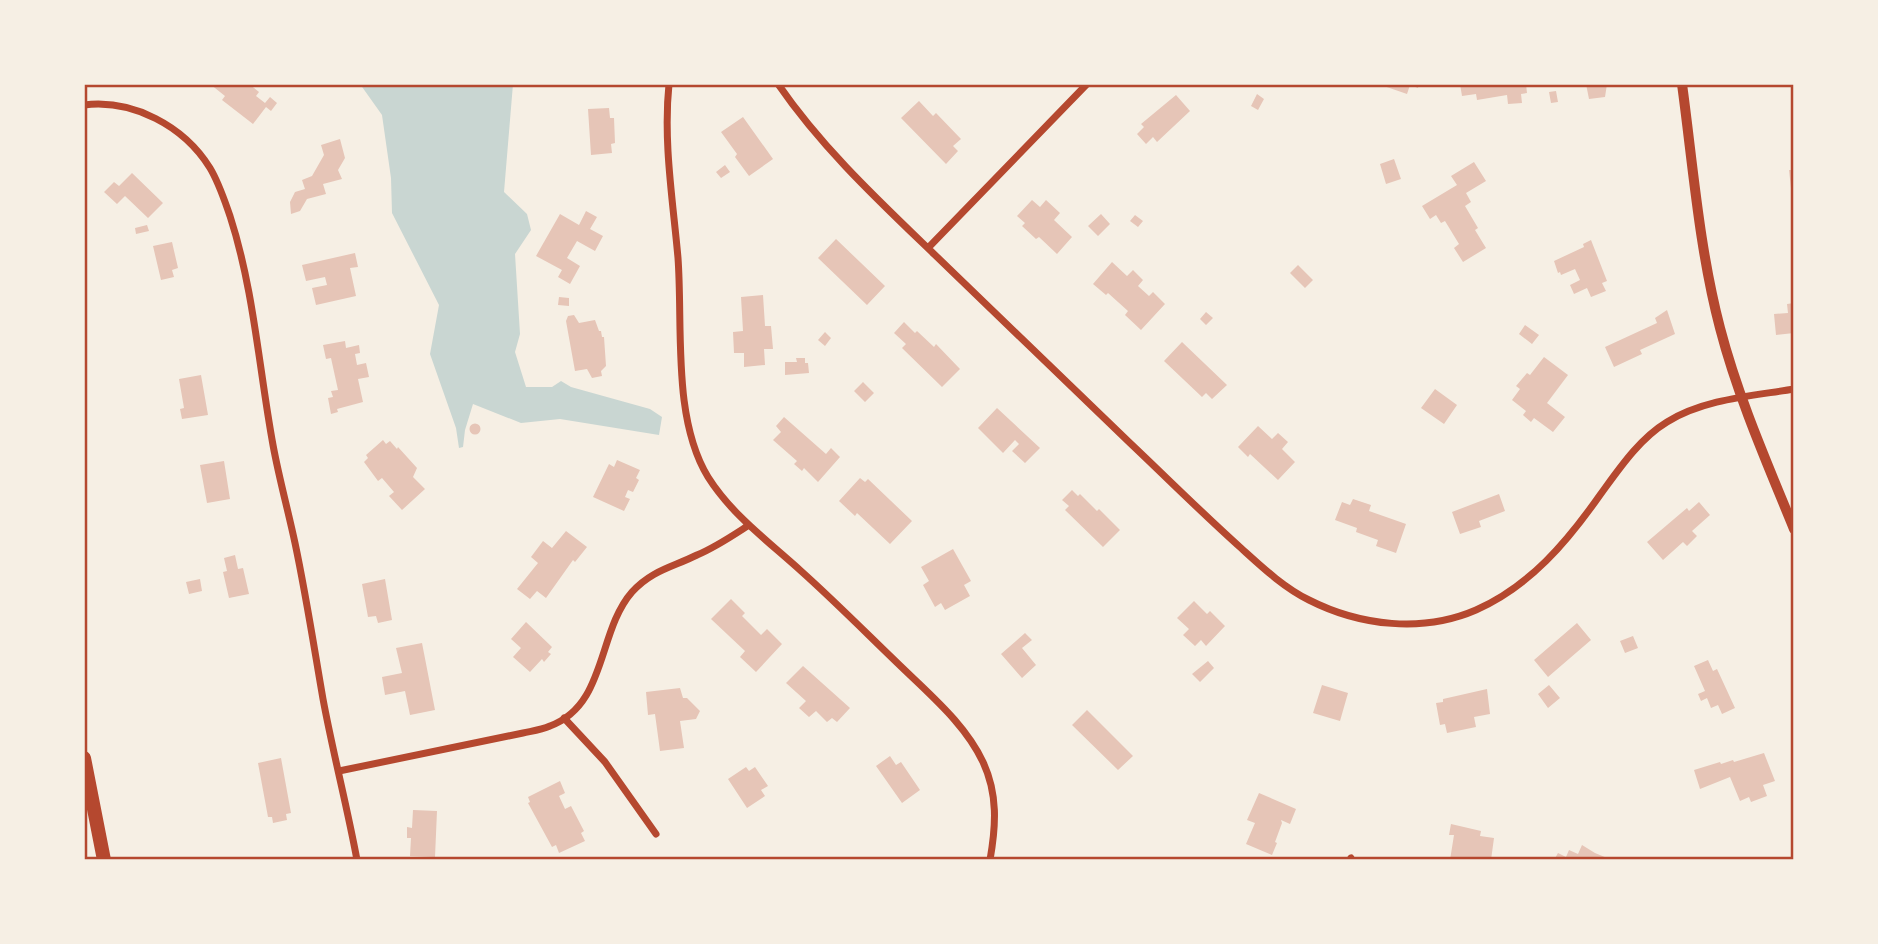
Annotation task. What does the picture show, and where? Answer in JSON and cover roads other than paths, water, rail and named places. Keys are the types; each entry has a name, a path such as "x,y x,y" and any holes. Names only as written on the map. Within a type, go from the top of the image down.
{"highway":[{"path":"84,758 104,860"}],"street":[{"path":"669,84 667,106 686,420 697,455 708,477 731,508 833,601 966,732 984,763 992,786 996,814 990,860"},
{"path":"779,84 804,120 833,153 1212,522 1290,590 1337,612 1367,620 1417,624 1446,620 1503,597 1551,558 1616,472 1663,423 1693,409 1794,389"},
{"path":"928,248 1087,84"},
{"path":"1682,84 1704,252 1720,329 1742,398 1794,529"},
{"path":"84,105 121,107 163,122 185,137 205,160 220,185 239,242 272,442 286,512 295,539 323,699 358,860"},
{"path":"339,771 551,726 574,710 591,687 600,669 615,619 633,591 666,567 718,546 749,525"},
{"path":"564,718 605,762 656,834"}]}
